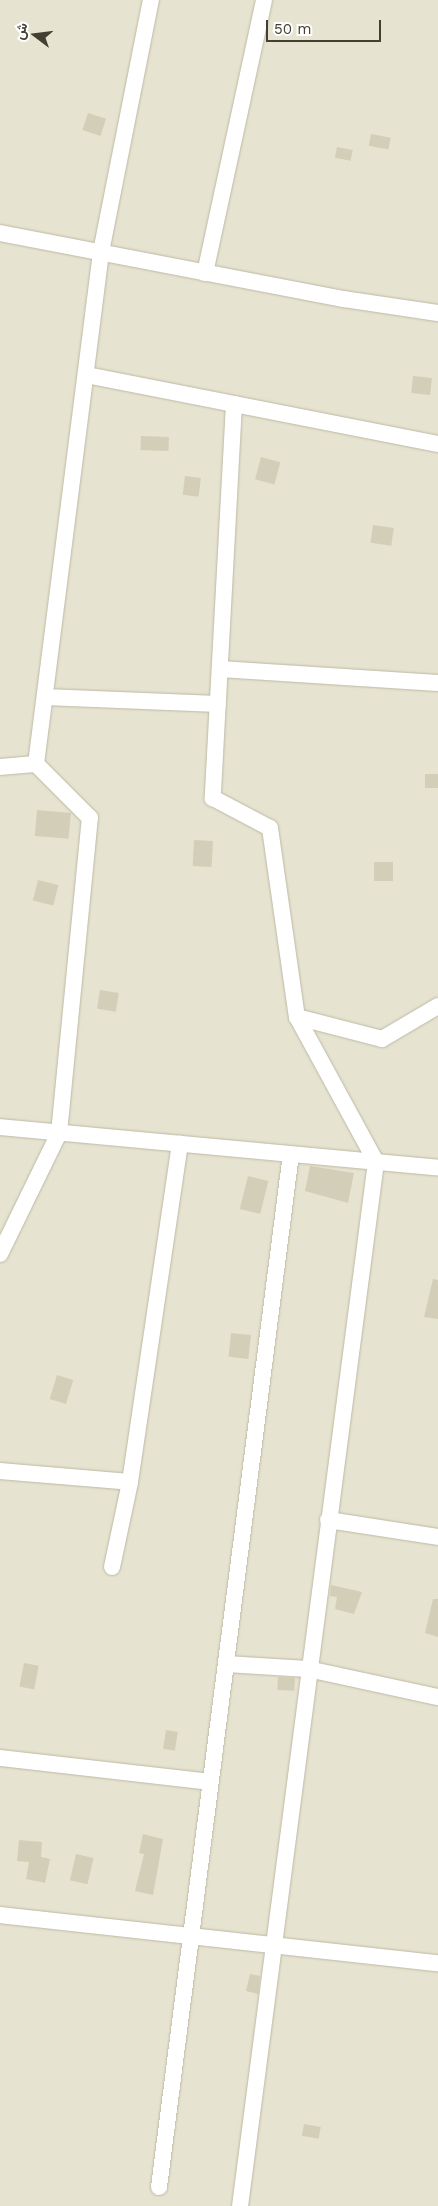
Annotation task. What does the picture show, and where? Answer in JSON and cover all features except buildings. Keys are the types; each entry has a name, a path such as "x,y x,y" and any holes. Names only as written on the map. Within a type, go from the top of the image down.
{"street":[{"path":"36,764 101,252 151,0"},
{"path":"205,273 264,0"},
{"path":"0,233 205,273 438,313"},
{"path":"86,375 438,444"},
{"path":"234,404 213,798 270,828 297,1017 376,1162 308,1669 240,2206"},
{"path":"220,669 438,683"},
{"path":"45,697 218,704"},
{"path":"0,766 36,764 90,818 59,1132 0,1254"},
{"path":"297,1017 382,1039 438,1006"},
{"path":"0,1127 438,1168"},
{"path":"112,1568 130,1482 180,1144"},
{"path":"159,2187 291,1154"},
{"path":"0,1471 130,1482"},
{"path":"328,1520 438,1537"},
{"path":"226,1664 308,1669 438,1697"},
{"path":"0,1758 210,1782"},
{"path":"0,1915 438,1963"}],"shaded area":[{"path":"0,0 438,0 438,2206 0,2206"}]}
